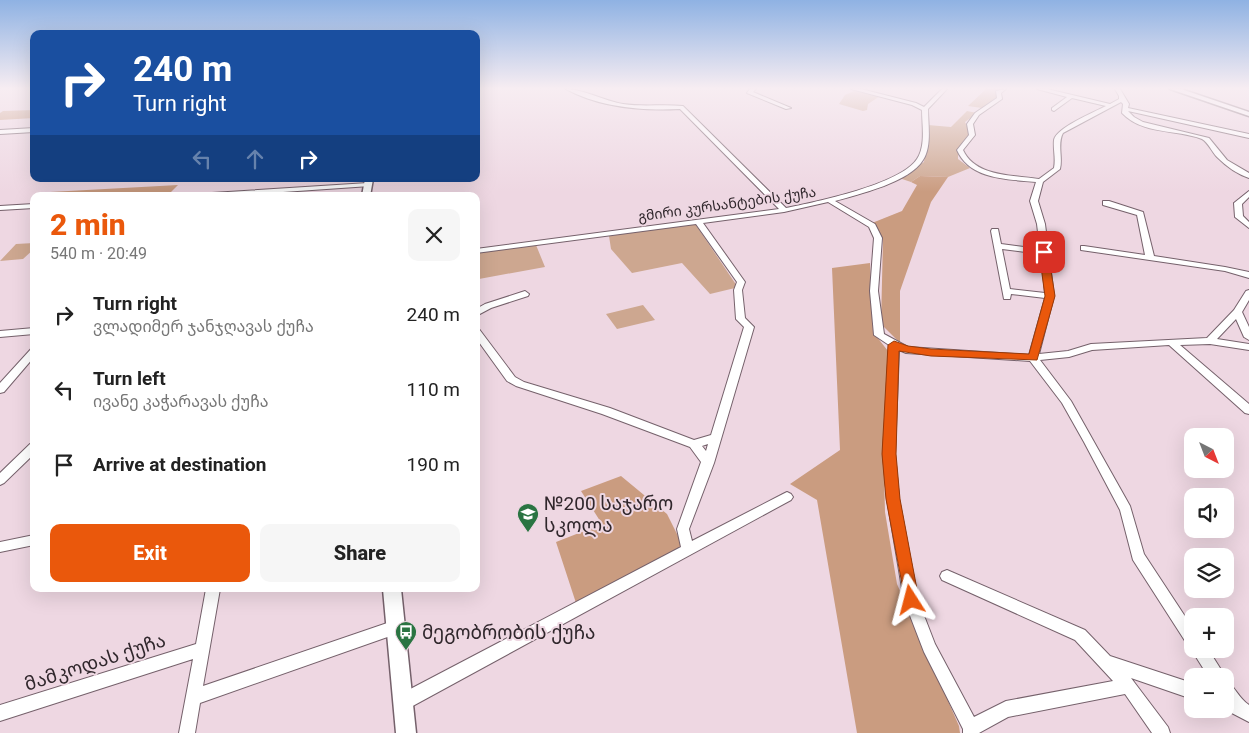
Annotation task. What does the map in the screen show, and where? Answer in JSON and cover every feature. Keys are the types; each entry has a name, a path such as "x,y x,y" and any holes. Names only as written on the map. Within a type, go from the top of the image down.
{"main road":[{"path":"392,592 406,733"}],"street":[{"path":"697,123 784,210"},
{"name":"გმირი კურსანტების ქუჩა","path":"480,250 784,210 831,201 895,178 918,162 925,132 925,123"},
{"path":"971,123 972,135 960,150 962,158 976,170 1040,181"},
{"path":"1033,358 1050,296 1041,224 1034,204 1040,181 1057,169 1059,160 1057,139 1061,132 1078,123"},
{"path":"1142,123 1207,139 1217,155 1234,169 1249,176"},
{"path":"1190,123 1249,136"},
{"path":"0,132 30,130"},
{"path":"245,192 368,182"},
{"path":"1249,193 1238,203 1239,217 1249,226"},
{"path":"831,201 872,226 878,238 874,291 879,335 906,350 1033,358 1069,354 1091,347 1210,341 1249,347"},
{"path":"1106,203 1140,214 1150,258"},
{"path":"0,208 30,206"},
{"path":"688,550 683,529 708,463 749,327 741,320 738,290 741,282 698,222"},
{"path":"995,231 1007,294 1050,296"},
{"path":"999,246 1044,252"},
{"path":"1084,248 1225,268 1249,275"},
{"path":"1210,341 1237,312 1249,293"},
{"path":"480,311 488,306 525,294"},
{"path":"1237,312 1249,336"},
{"path":"0,334 30,331"},
{"path":"480,336 511,379 520,384 606,411 694,444 708,463"},
{"path":"1172,343 1249,410"},
{"path":"894,345 889,454 893,499 911,600 929,647 971,731 1006,709 1128,686"},
{"path":"0,390 30,356"},
{"path":"1033,358 1066,401 1090,442 1126,510 1138,556 1184,627"},
{"path":"694,444 716,438"},
{"path":"0,480 30,451"},
{"path":"403,702 787,497"},
{"path":"0,547 30,541"},
{"path":"946,576 1080,635 1128,686 1162,733"},
{"path":"187,733 212,592"},
{"path":"194,697 396,627"},
{"name":"მამკოდას ქუჩა","path":"0,713 202,649"},
{"path":"1106,662 1184,688"},
{"path":"1234,705 1249,714"}],"shaded area":[{"path":"955,123 966,123 971,134 958,148 958,159 970,168 948,177 920,176 911,182 899,178 924,162 928,125 951,127"},
{"path":"920,176 948,177 931,202 900,291 900,343 881,324 883,239 872,223 902,211 917,185 911,182"},
{"path":"178,185 171,192 50,192"},
{"path":"696,225 737,286 735,288 710,294 682,263 632,273 611,249 609,236"},
{"path":"30,243 30,253 23,259 0,261 16,244"},
{"path":"536,245 545,267 480,279 480,252"},
{"path":"870,263 873,332 888,351 883,432 885,512 897,584 959,726 960,733 857,733 817,500 790,484 840,450 832,268"},
{"path":"643,305 655,320 617,329 606,314"},
{"path":"621,476 667,514 684,548 576,603 556,542 602,524 581,491"}],"place":[{"name":"№200 საჯარო სკოლა","path":"528,533"},
{"name":"მეგობრობის ქუჩა","path":"406,651"}],"route":[{"path":"911,600 893,499 889,454 894,345 906,350 931,353 1033,358 1050,296 1044,252"}]}
